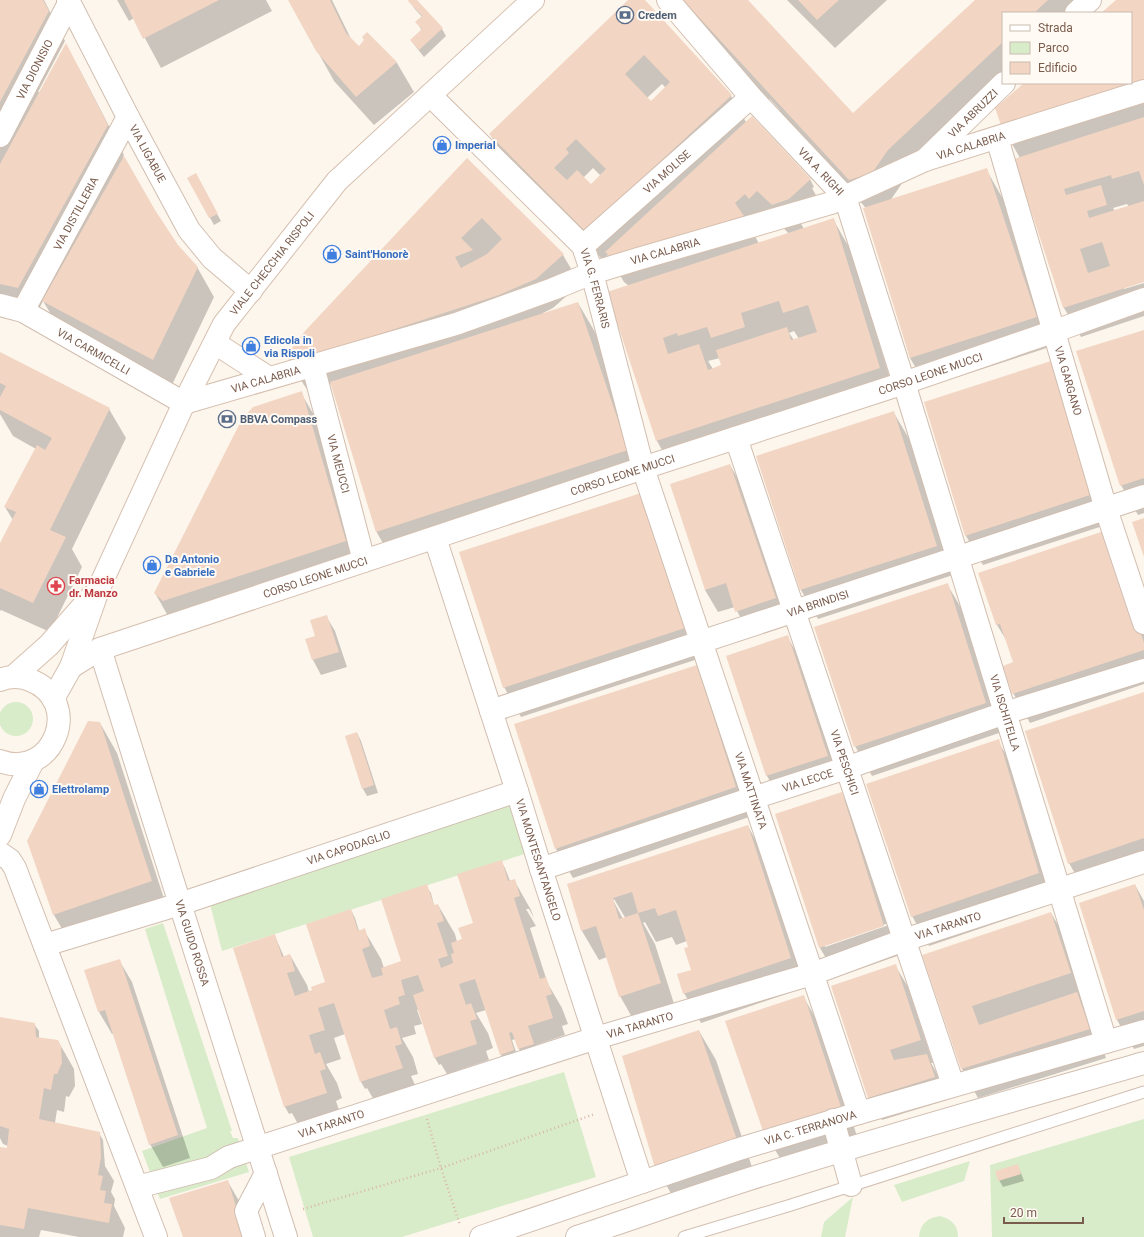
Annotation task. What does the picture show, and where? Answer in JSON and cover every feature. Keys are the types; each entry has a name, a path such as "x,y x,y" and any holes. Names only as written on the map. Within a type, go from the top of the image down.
{"street":[{"name":"VIALE CHECCHIA RISPOLI","path":"53,699 71,667 98,590 184,403 224,324 337,181 533,0"},
{"name":"VIA A. RIGHI","path":"668,0 751,97 845,197 904,383"},
{"path":"1077,12 1090,0"},
{"name":"VIA LIGABUE","path":"68,1 189,230 212,258 251,291"},
{"name":"VIA DIONISIO","path":"0,136 68,1"},
{"name":"VIA ABRUZZI","path":"925,160 1003,84"},
{"name":"VIA CALABRIA","path":"184,403 456,324 592,273 831,203 925,160 1144,91"},
{"name":"VIA G. FERRARIS","path":"430,95 583,246 592,273 643,468"},
{"name":"VIA MOLISE","path":"583,246 751,97"},
{"name":"VIA DISTILLERIA","path":"23,311 128,116"},
{"name":"VIA GARGANO","path":"997,138 1106,509 1144,623"},
{"name":"CORSO LEONE MUCCI","path":"71,667 100,649 643,468 904,383 1055,332 1144,299"},
{"name":"VIA CARMICELLI","path":"0,305 23,311 184,403"},
{"path":"215,344 269,378"},
{"name":"VIA MEUCCI","path":"313,366 364,561"},
{"name":"VIA ISCHITELLA","path":"904,383 1106,1042"},
{"name":"VIA PESCHICI","path":"736,438 953,1086"},
{"name":"VIA MATTINATA","path":"643,468 859,1113"},
{"name":"VIA BRINDISI","path":"491,711 1144,496"},
{"name":"VIA MONTESANTANGELO","path":"435,538 518,791 541,869 642,1182"},
{"name":"VIALE CHECCHIA RISPOLI","path":"6,678 49,645 98,590"},
{"name":"VIA GUIDO ROSSA","path":"100,649 286,1237"},
{"name":"VIA LECCE","path":"541,869 846,768 1005,713 1144,670"},
{"name":"VIALE CHECCHIA RISPOLI","path":"0,835 14,799 33,761 45,753 54,741 59,727 59,713 53,699 46,689 36,682 25,678 6,678"},
{"path":"0,761 19,764 33,761"},
{"name":"VIA CAPODAGLIO","path":"45,945 180,904 518,791"},
{"path":"0,853 10,860 16,868 156,1237"},
{"name":"VIA TARANTO","path":"137,1187 211,1168 229,1157 596,1038 812,974 904,940 1144,862"},
{"name":"VIA C. TERRANOVA","path":"471,1234 642,1182 736,1150 833,1120 1144,1031"},
{"path":"578,1237 745,1180 1144,1063"},
{"path":"833,1120 851,1185"},
{"path":"254,1237 246,1211 266,1173"}],"lane":[{"path":"684,1237 791,1205 1144,1092"}],"path":[{"path":"421,1095 441,1168 471,1234"},
{"path":"280,1216 441,1168 618,1106"}],"green space":[{"path":"16,702 28,707 33,719 28,731 16,736 4,731 -1,719 4,707"},
{"path":"517,800 534,851 222,951 209,900"},
{"path":"163,923 232,1131 230,1131 233,1138 238,1138 249,1172 160,1199 142,1151 207,1128 145,929"},
{"path":"564,1072 596,1177 402,1237 313,1237 289,1157"},
{"path":"1144,1119 1144,1237 992,1237 990,1165"},
{"path":"970,1161 964,1181 902,1202 894,1185"},
{"path":"853,1197 845,1237 821,1237 824,1222"},
{"path":"940,1216 953,1223 957,1229 958,1237 919,1237 925,1222 931,1218"}],"building":[{"path":"0,0 43,0 49,11 0,102"},
{"path":"124,0 219,0 143,39"},
{"path":"288,0 330,0 346,33 359,46 364,40 362,37 367,32 397,62 356,97 316,51"},
{"path":"417,0 443,28 419,50 410,40 422,29 415,22 422,16 408,1"},
{"path":"628,0 645,0 732,95 585,231 489,134","holes":["644,55 670,82 651,101 625,74","576,139 606,169 591,184 577,170 567,180 554,168 569,153 566,149"]},
{"path":"683,0 748,0 853,113 975,0 1048,0 1035,12 1002,12 1002,43 888,150 872,173 849,180"},
{"path":"798,0 839,0 817,20"},
{"path":"1116,0 1144,0 1144,84 1003,131 995,108 1023,84 1132,84 1132,12 1102,12"},
{"path":"66,43 108,125 18,288 0,284 0,164"},
{"path":"752,116 811,179 789,199 772,205 757,191 749,199 745,194 735,203 744,216 612,258 605,252"},
{"path":"1144,117 1144,185 1139,171 1112,179 1111,175 1064,189 1066,195 1101,185 1107,205 1087,211 1089,218 1144,201 1144,282 1063,308 1014,159","holes":["1102,242 1110,266 1088,273 1080,249"]},
{"path":"124,156 155,210 178,245 198,267 153,360 42,301"},
{"path":"467,158 564,254 536,279 499,295 291,363 286,356 305,331","holes":["482,218 502,239 487,254 461,268 455,257 473,250 461,238"]},
{"path":"987,168 1037,317 910,358 863,208"},
{"path":"196,173 218,214 209,218 187,178"},
{"path":"834,218 880,368 656,441 607,292","holes":["779,301 783,313 808,305 817,332 791,340 787,327 716,350 721,365 708,370 699,344 668,354 663,338 677,333 678,336 707,327 711,338 745,327 741,313"]},
{"path":"578,302 628,450 376,532 330,382"},
{"path":"1144,330 1144,478 1120,486 1076,351"},
{"path":"0,352 110,408 50,530 66,537 33,603 0,588 0,543 16,512 4,507 37,445 45,450 52,438 0,410 0,397 6,386 0,383"},
{"path":"1051,361 1093,494 965,536 924,402"},
{"path":"302,391 346,541 163,601 154,593 242,419 253,407"},
{"path":"894,411 937,546 800,590 756,456"},
{"path":"730,464 776,598 735,612 726,583 705,590 670,484"},
{"path":"641,493 685,628 503,688 459,552"},
{"path":"1144,518 1144,557 1132,522"},
{"path":"1107,530 1144,643 1144,650 1012,694 1003,666 1013,662 1000,624 996,625 978,573"},
{"path":"948,583 986,703 854,747 814,627"},
{"path":"327,615 339,652 312,660 305,639 315,636 310,620"},
{"path":"788,635 828,756 766,776 726,656"},
{"path":"697,665 736,787 555,849 514,724"},
{"path":"1144,692 1144,838 1068,864 1025,731"},
{"path":"88,721 100,722 152,881 53,915 27,841"},
{"path":"357,732 374,785 362,789 345,736"},
{"path":"999,739 1039,873 911,917 866,784"},
{"path":"842,792 884,926 819,948 775,814"},
{"path":"748,825 791,958 683,994 677,974 691,970 684,948 688,947 676,910 658,916 655,908 638,913 661,983 619,997 596,926 581,931 567,884","holes":["632,892 638,913 619,919 613,898"]},
{"path":"502,860 508,881 515,879 520,896 514,898 540,979 546,977 552,994 546,996 553,1018 528,1026 534,1044 518,1049 512,1032 509,1033 514,1050 500,1055 475,979 459,984 466,1005 471,1003 477,1019 470,1021 477,1044 434,1058 413,995 424,991 418,975 401,980 405,995 398,997 400,1004 384,1010 390,1029 397,1027 402,1044 395,1046 403,1068 360,1082 334,1003 318,1008 325,1030 309,1035 315,1054 320,1052 326,1069 320,1071 327,1093 284,1107 233,948 275,934 282,957 290,954 295,971 287,973 295,996 312,990 311,987 325,982 306,924 351,909 358,931 365,928 370,946 362,949 372,978 383,975 381,968 401,961 381,899 427,884 434,905 438,904 444,921 437,923 448,956 438,959 441,968 453,963 451,954 454,953 451,943 462,939 458,928 473,923 457,874"},
{"path":"1135,884 1144,910 1144,1011 1116,1020 1079,903"},
{"path":"1051,912 1071,973 972,1006 979,1025 1077,992 1090,1029 961,1069 922,955"},
{"path":"120,959 178,1135 149,1145 105,1010 98,1012 84,970"},
{"path":"896,964 921,1040 890,1050 894,1060 927,1054 935,1077 868,1098 831,986"},
{"path":"804,995 841,1107 763,1131 725,1021"},
{"path":"0,1017 35,1023 36,1037 58,1040 61,1046 62,1063 57,1074 54,1074 51,1090 44,1088 39,1119 100,1132 101,1157 98,1175 103,1176 100,1190 106,1191 104,1203 112,1204 109,1223 28,1208 24,1229 0,1225 0,1147 7,1148 9,1129 0,1126"},
{"path":"699,1030 737,1140 655,1168 622,1056"},
{"path":"1018,1164 1021,1174 998,1181 995,1171"},
{"path":"228,1180 245,1237 183,1237 169,1198"}],"place":[{"name":"Credem","path":"625,15"},
{"name":"Imperial","path":"442,145"},
{"name":"Saint'Honorè","path":"332,254"},
{"name":"Edicola in via Rispoli","path":"251,346"},
{"name":"BBVA Compass","path":"227,419"},
{"name":"Da Antonio e Gabriele","path":"152,565"},
{"name":"Farmacia dr. Manzo","path":"56,586"},
{"name":"Elettrolamp","path":"39,789"}]}
